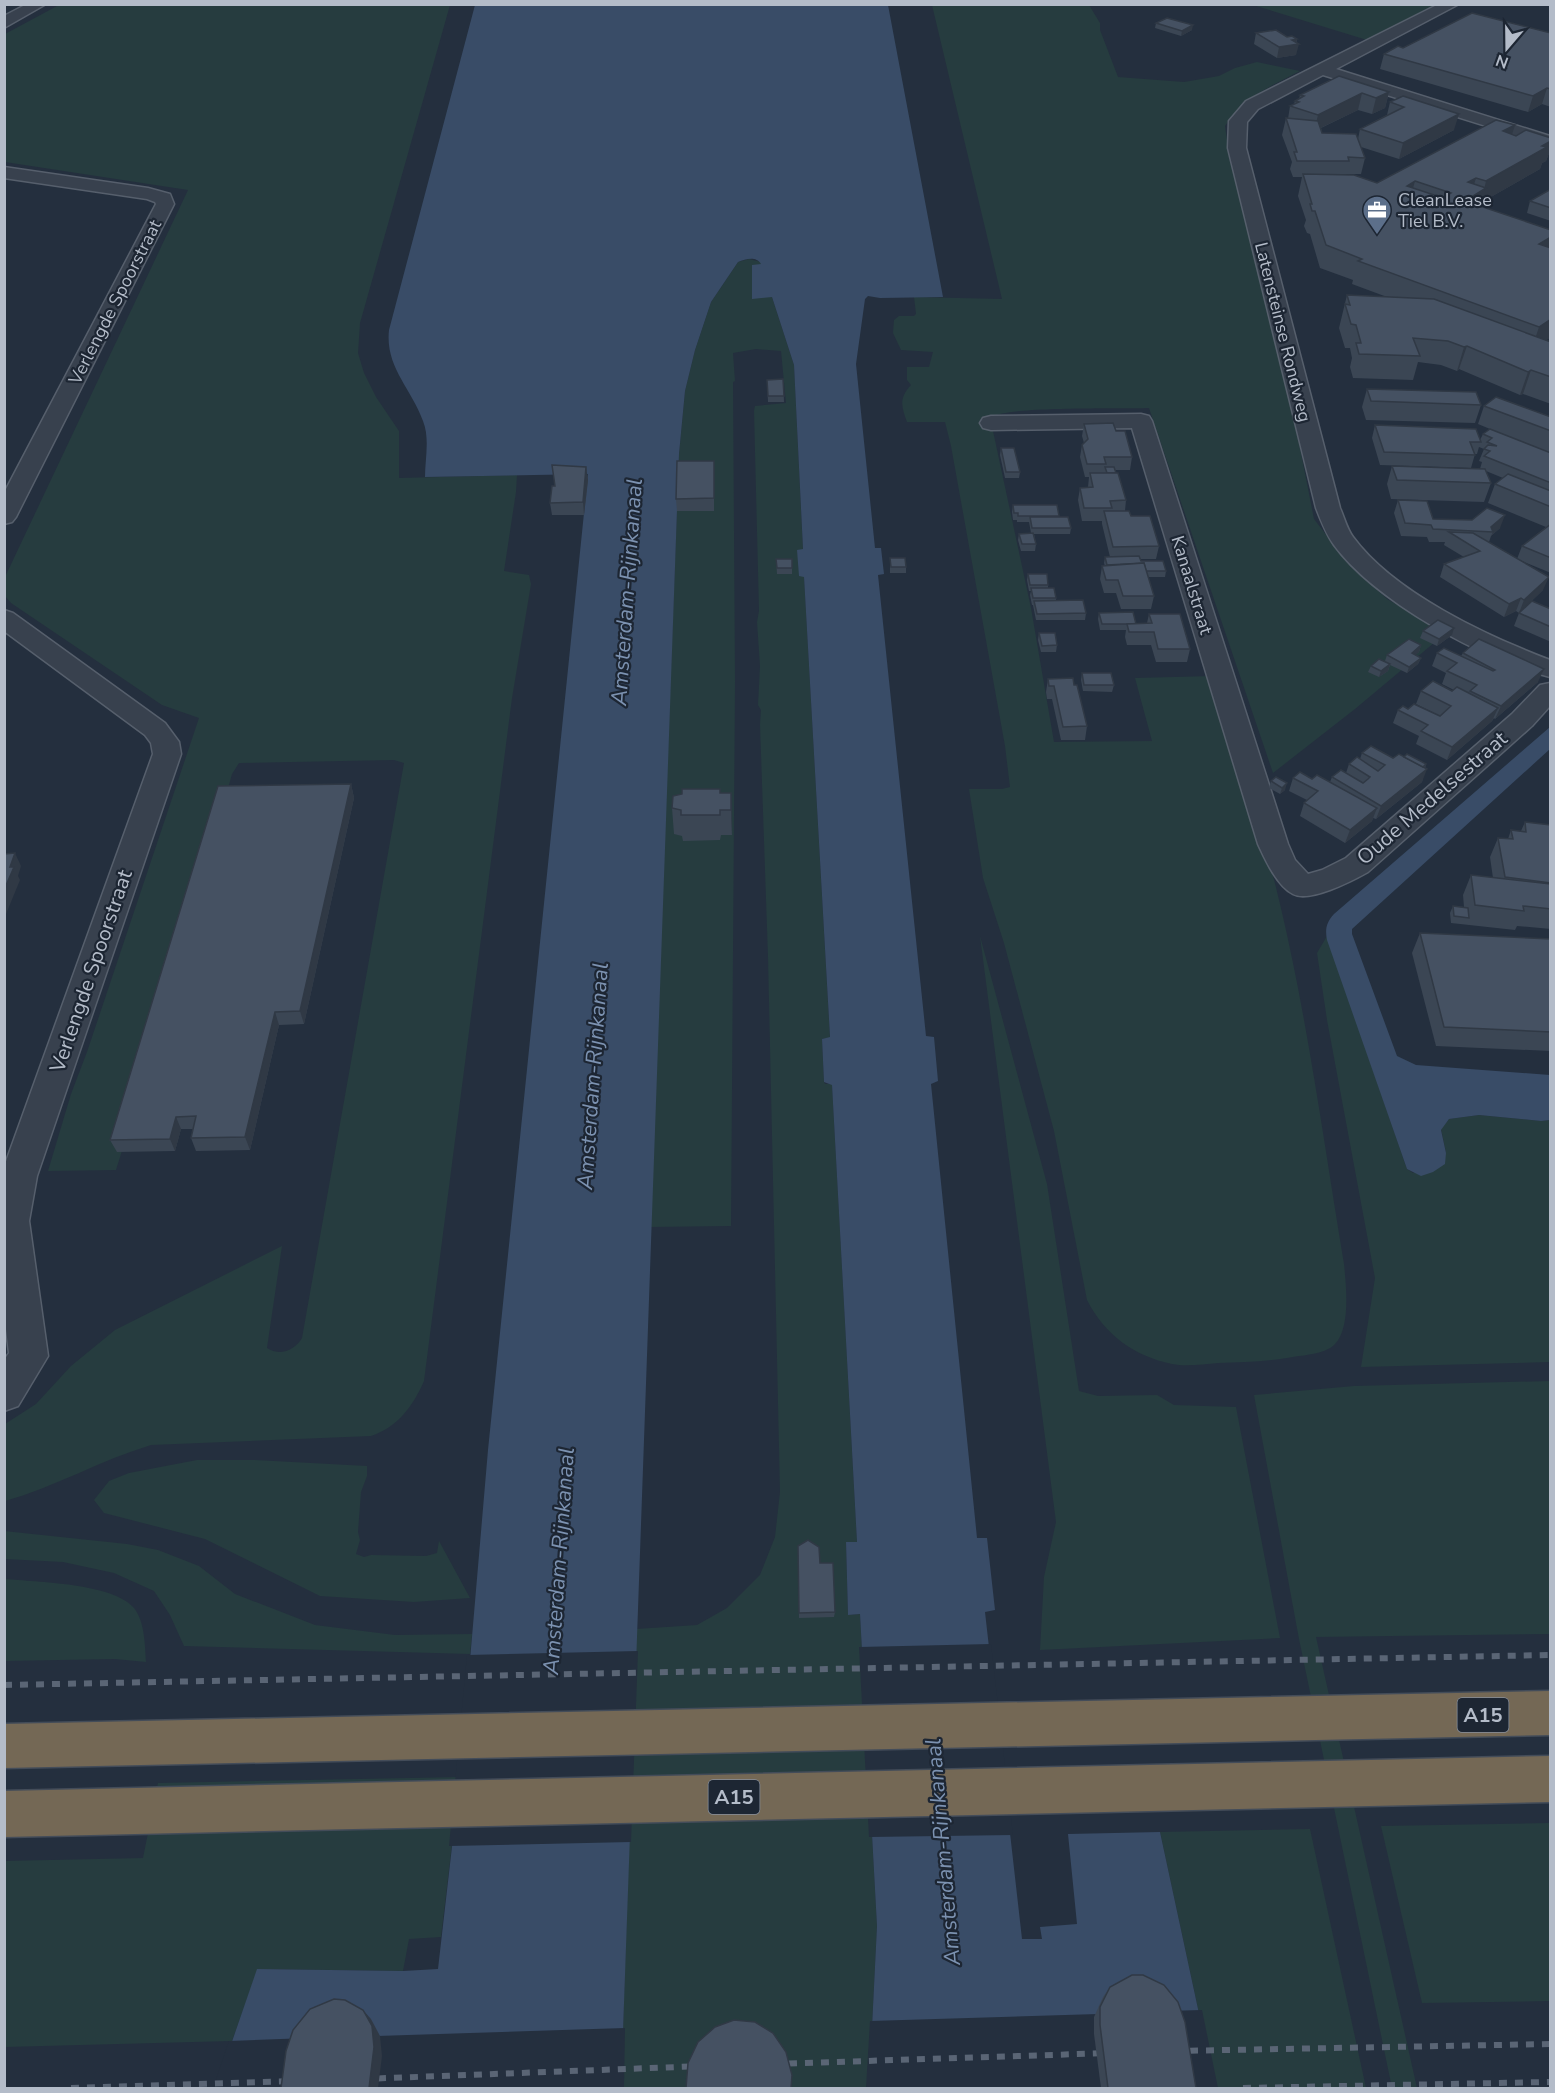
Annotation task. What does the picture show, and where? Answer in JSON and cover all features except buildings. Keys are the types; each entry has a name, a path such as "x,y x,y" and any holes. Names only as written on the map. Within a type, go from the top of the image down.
{"highway":[{"name":"A15","path":"4,1746 1551,1713"},
{"name":"A15","path":"20,1814 1551,1779"}],"street":[{"path":"4,23 39,4"},
{"name":"Latensteinse Rondweg","path":"1452,4 1262,98 1244,112 1238,121 1236,148 1328,508 1343,541 1376,573 1432,613 1488,642 1551,669"},
{"path":"1320,69 1551,141"},
{"name":"Verlengde Spoorstraat","path":"4,172 148,194 163,198 165,204 4,517"},
{"name":"Kanaalstraat","path":"991,423 1141,421 1273,844 1283,865 1302,886"},
{"name":"Verlengde Spoorstraat","path":"4,618 155,729 165,742 167,754 19,1176 11,1221 29,1356 4,1394"},
{"name":"Oude Medelsestraat","path":"1302,886 1332,878 1357,865 1522,720 1551,691"}],"green space":[{"path":"59,5 450,5 360,323 358,353 364,373 376,397 399,431 399,478 517,475 504,571 529,575 531,584 512,698 424,1381 415,1399 397,1421 371,1436 151,1445 5,1501 5,1424 36,1404 71,1366 115,1330 282,1246 267,1348 277,1352 287,1351 302,1338 404,763 394,760 239,763 232,774 171,993 116,1170 48,1171 71,1094 199,718 162,705 11,603 5,596 5,577 188,190 5,162 5,34"},
{"path":"932,5 1089,5 1100,23 1100,30 1118,77 1184,82 1219,76 1235,68 1257,62 1300,71 1250,100 1225,126 1230,160 1257,255 1286,377 1314,519 1347,562 1387,599 1447,632 1355,709 1273,773 1149,408 1067,409 1003,413 994,417 993,431 1031,608 1054,742 1152,741 1135,678 1214,676 1265,847 1290,948 1344,1264 1346,1306 1343,1328 1340,1337 1331,1348 1319,1352 1261,1361 1172,1364 1145,1356 1122,1342 1103,1324 1087,1300 1054,1131 1004,943 983,878 969,789 1010,787 1005,746 951,446 945,422 907,422 902,407 904,394 911,385 907,380 907,367 929,367 933,352 901,350 893,333 894,320 899,316 916,314 914,297 1002,299"},
{"path":"1253,5 1441,5 1367,40"},
{"path":"749,259 761,262 763,297 772,297 794,365 803,550 797,550 804,576 830,1038 822,1039 824,1082 832,1084 857,1542 846,1542 848,1615 860,1614 877,1926 869,2088 621,2088 636,1629 697,1625 727,1608 760,1575 775,1537 780,1492 768,957 761,710 758,705 760,666 757,622 759,611 754,411 755,406 786,403 781,351 756,349 733,353 735,381 733,382 735,681 731,1226 650,1227 679,454 685,391 695,350 711,302 738,262"},
{"path":"980,936 1047,1184 1079,1391 1098,1396 1157,1395 1174,1405 1236,1407 1280,1638 1040,1650 1044,1577 1056,1522"},
{"path":"1327,936 1407,1169 1413,1173 1446,1153 1441,1129 1449,1119 1479,1115 1550,1120 1550,1362 1361,1367 1375,1278 1327,1020 1317,953"},
{"path":"1550,1381 1550,1634 1316,1637 1417,2088 1392,2088 1299,1639 1254,1395 1354,1386"},
{"path":"197,1460 255,1460 367,1466 367,1476 361,1492 358,1532 360,1540 356,1554 364,1557 371,1555 426,1556 437,1553 439,1541 470,1598 414,1602 320,1596 205,1539 104,1513 94,1500 109,1481 129,1473"},
{"path":"4,1531 127,1544 158,1550 199,1566 235,1594 315,1625 395,1635 472,1634 470,1654 184,1646 170,1615 154,1591 114,1573 63,1562 5,1559"},
{"path":"5,1579 73,1585 109,1593 124,1600 138,1614 144,1634 146,1662 115,1659 5,1661"},
{"path":"460,1777 441,1937 409,1939 403,1971 258,1969 232,2041 5,2047 4,1861 143,1858 158,1783"},
{"path":"1550,1823 1550,2001 1422,2003 1381,1826"},
{"path":"1310,1829 1366,2088 1215,2088 1160,1832"}],"water":[{"name":"Amsterdam-Rijnkanaal","path":"475,5 888,5 943,297 880,298 868,296 865,299 856,364 875,548 881,548 884,574 878,575 926,1036 934,1037 938,1081 931,1084 977,1538 987,1538 995,1610 985,1612 1022,1939 1042,1939 1040,1927 1077,1924 1068,1834 1160,1832 1215,2088 1094,2017 869,2088 877,1926 860,1614 848,1615 846,1542 857,1542 832,1085 824,1082 822,1039 830,1037 804,577 799,576 797,550 803,549 794,365 772,297 752,299 752,265 761,264 751,259 738,262 711,302 695,350 685,391 679,454 621,2088 311,2028 216,2088 257,1969 403,1971 438,1969 460,1777 488,1450 588,474 425,477 427,442 425,428 391,355 389,330"},
{"path":"1550,727 1550,749 1352,929 1397,1056 1416,1065 1550,1075 1550,1120 1479,1115 1449,1119 1441,1130 1446,1153 1445,1164 1421,1176 1407,1169 1327,940 1327,926 1334,914"}],"pier":[{"path":"991,1644 1013,1835 869,1837 859,1647"},
{"path":"638,1651 631,1842 449,1846 467,1655"},
{"path":"1202,2010 1218,2088 1183,2088 1166,2011"},
{"path":"1098,2014 1104,2088 866,2088 870,2021"},
{"path":"625,2028 624,2088 375,2088 377,2036"},
{"path":"308,2038 295,2088 213,2088 229,2041"}],"railway":[{"path":"4,1685 1550,1655"},
{"path":"1174,2051 1550,2044"},
{"path":"773,2064 1111,2053"},
{"path":"362,2079 704,2066"},
{"path":"71,2088 299,2081"},
{"path":"1243,2088 1550,2082"}],"place":[{"name":"CleanLease Tiel B.V.","path":"1377,236"}]}
